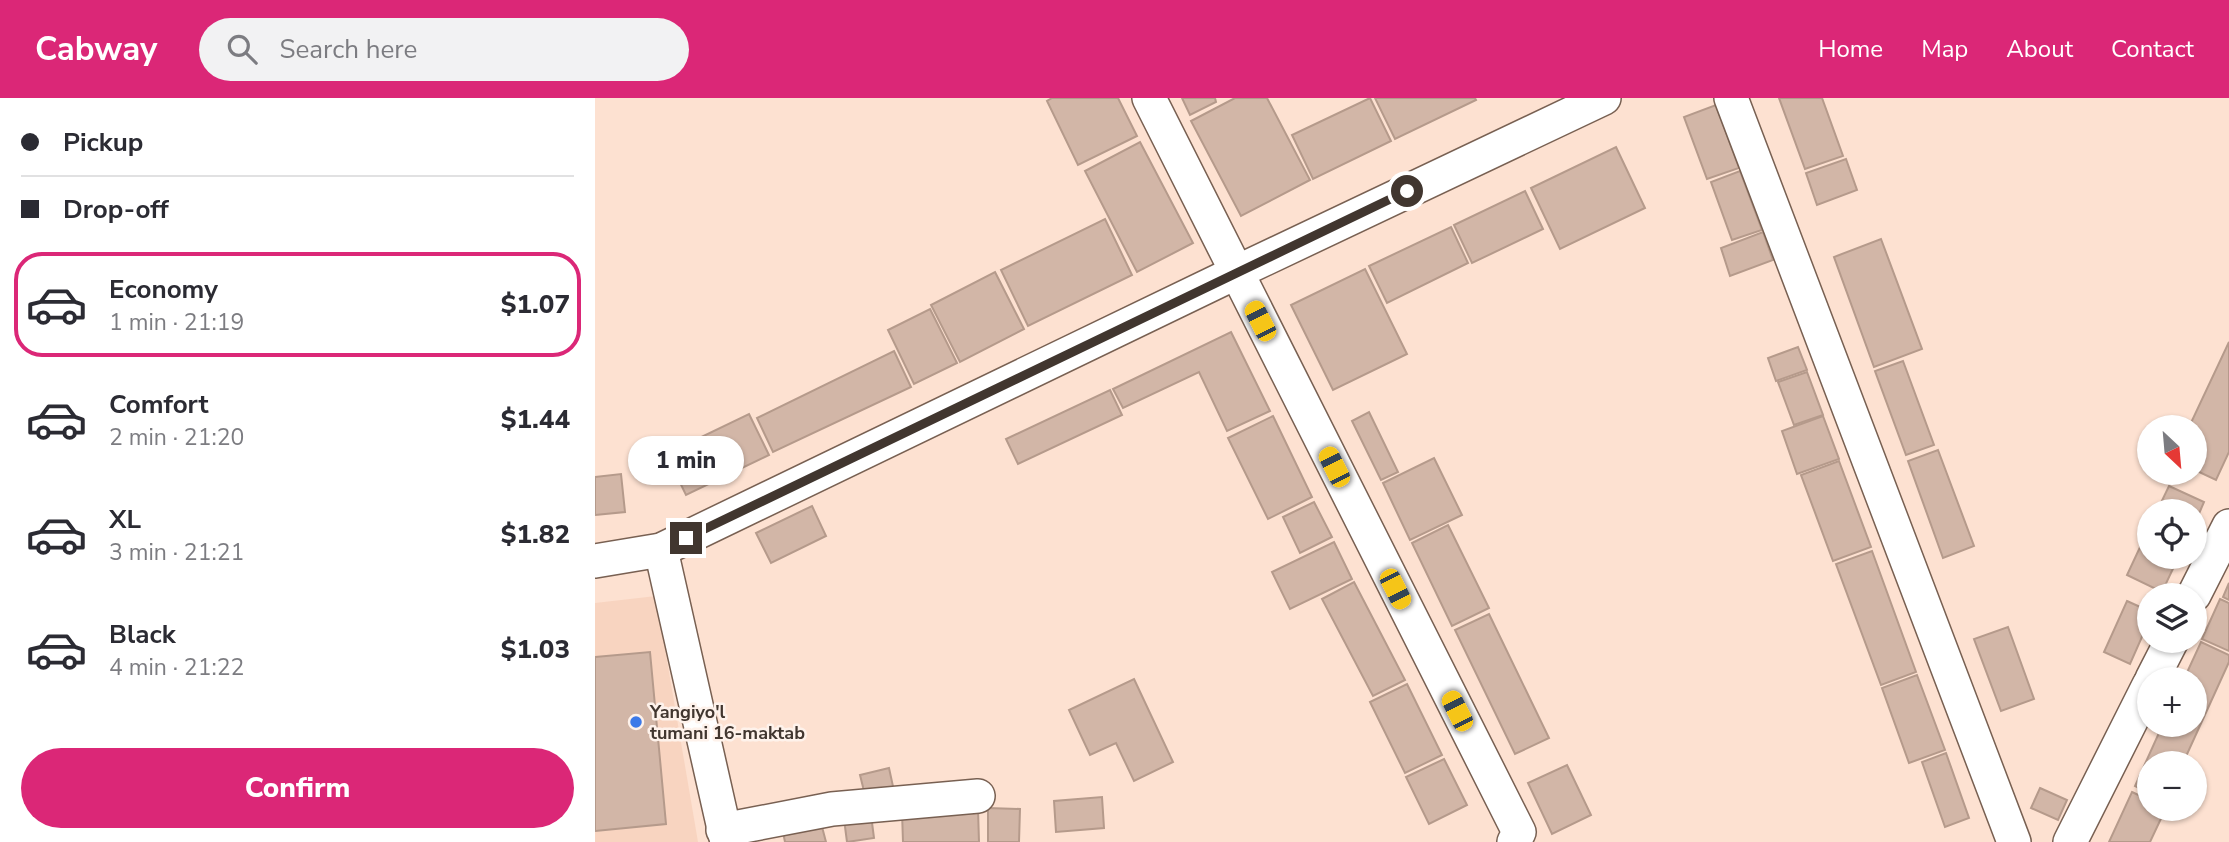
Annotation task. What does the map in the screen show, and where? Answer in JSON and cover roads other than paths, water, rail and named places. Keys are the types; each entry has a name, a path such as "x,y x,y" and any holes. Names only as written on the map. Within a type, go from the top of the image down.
{"street":[{"path":"1149,98 1519,832 1514,842"},
{"path":"595,561 661,551 1604,98"},
{"path":"1731,98 2014,842"},
{"path":"2200,583 2229,526"},
{"path":"661,551 725,836 832,808 978,796"},
{"path":"2070,842 2137,709"}],"place":[{"name":"Yangiyo'l tumani 16-maktab","path":"636,722"}]}
